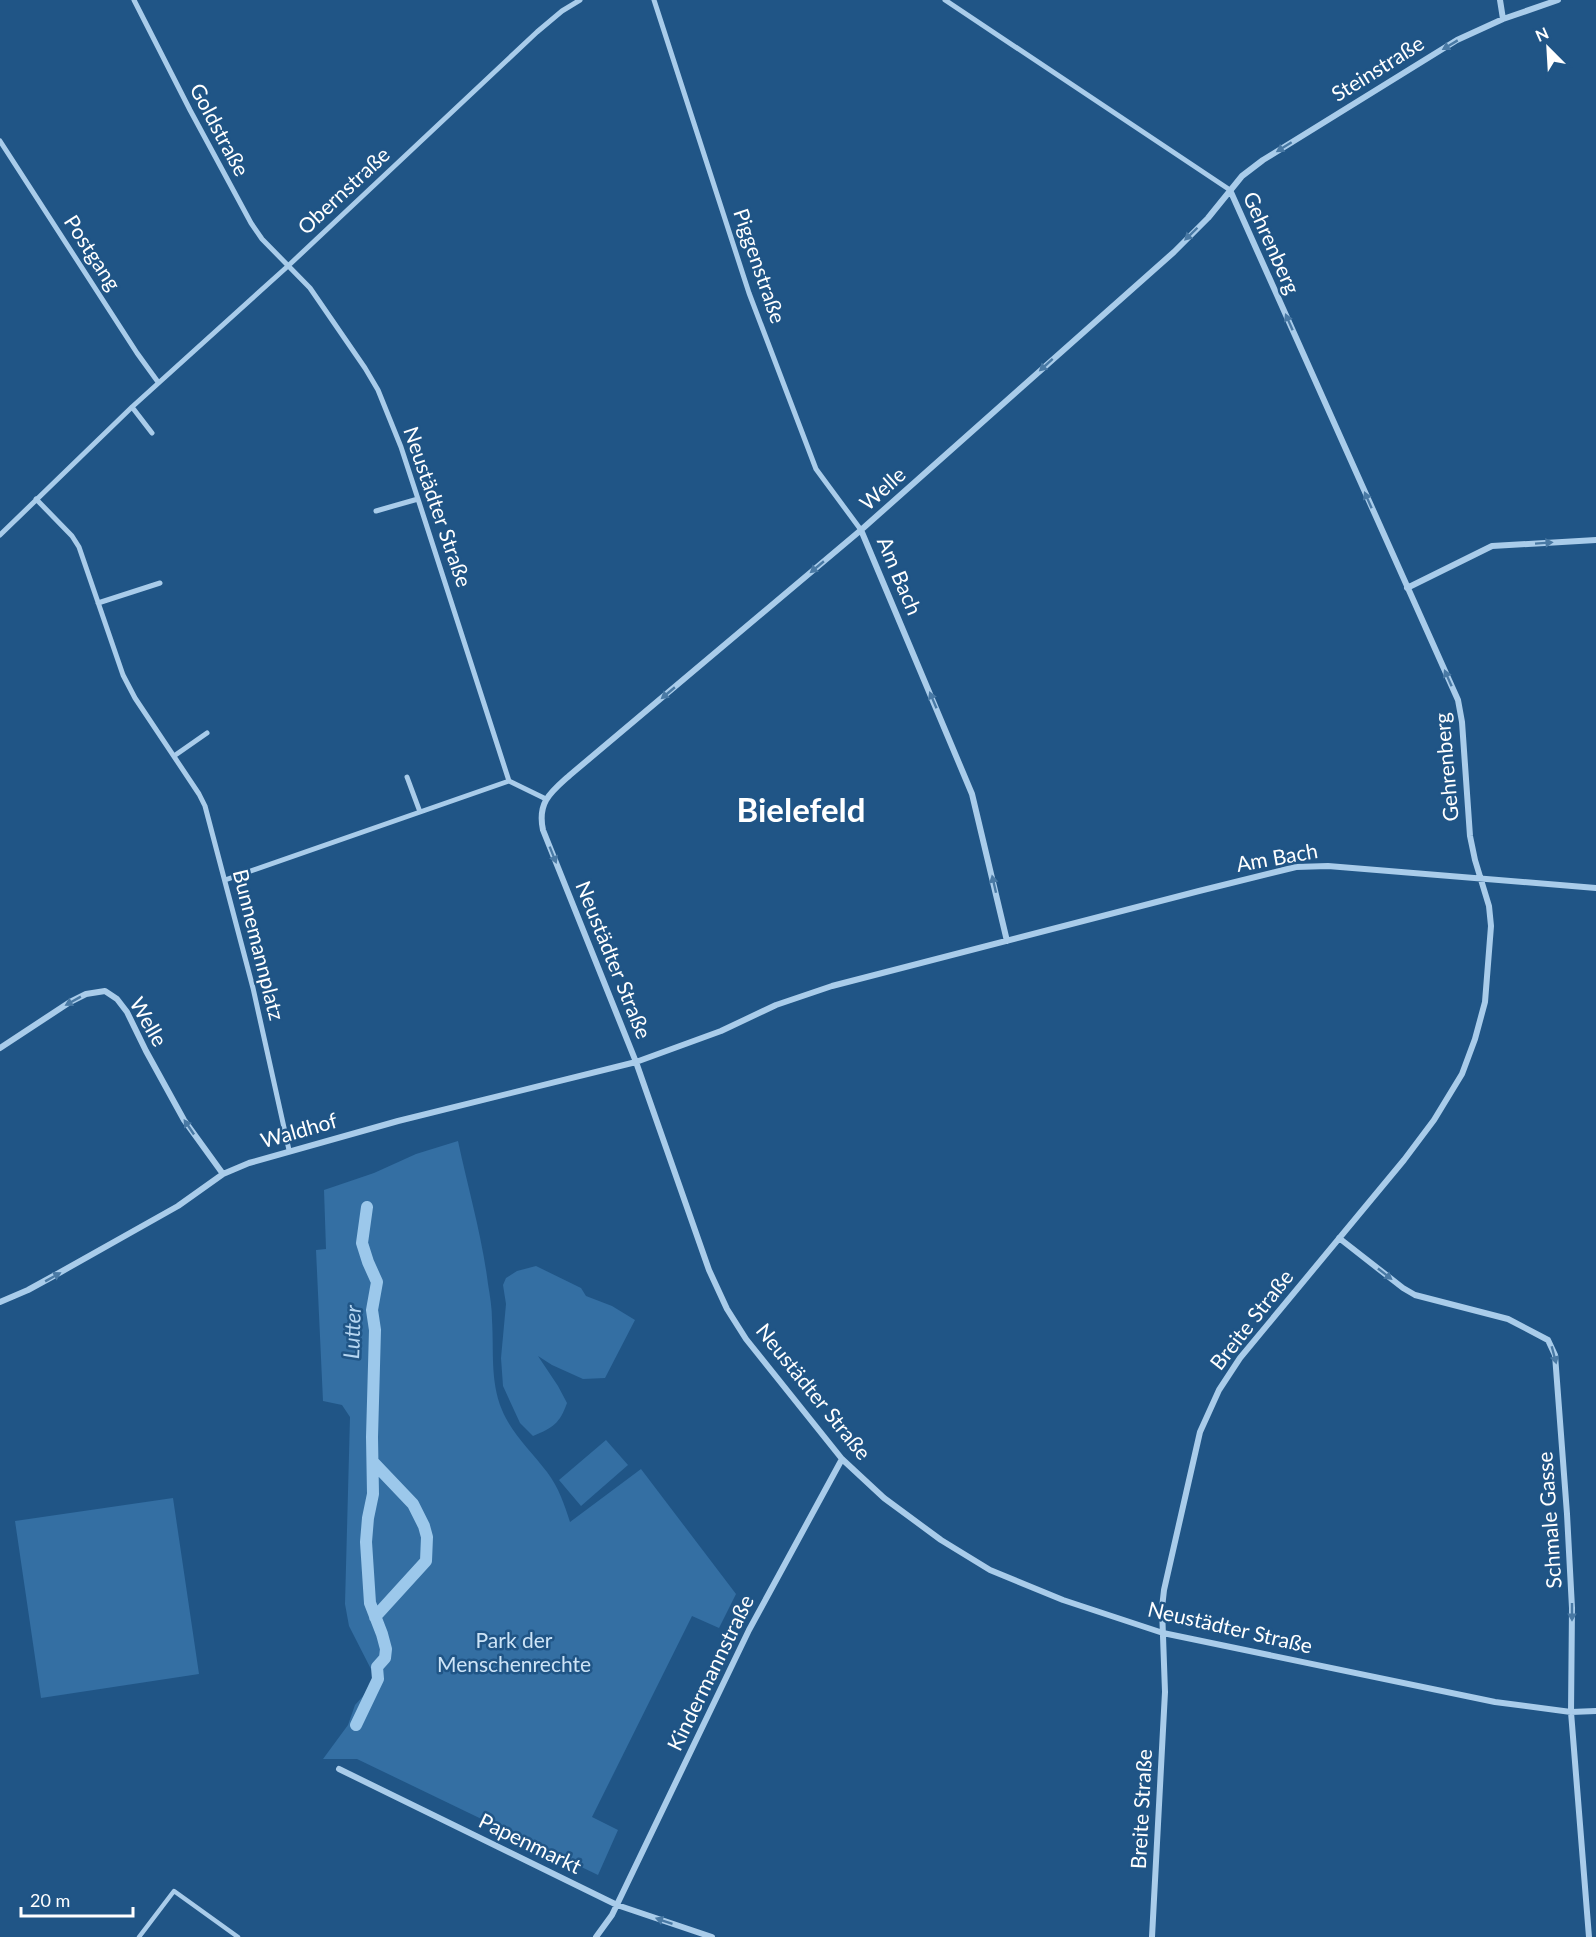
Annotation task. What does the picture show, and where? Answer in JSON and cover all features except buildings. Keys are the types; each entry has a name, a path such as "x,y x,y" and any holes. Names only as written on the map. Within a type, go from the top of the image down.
{"street":[{"name":"Goldstraße","path":"134,0 240,205 262,239 288,266"},
{"name":"Obernstraße","path":"0,535 158,382 288,266 537,32 562,11 580,0"},
{"name":"Piggenstraße","path":"654,0 749,293 816,469 861,530"},
{"name":"Gehrenberg","path":"945,0 1230,190 1458,700 1462,722 1470,836 1482,879"},
{"path":"1500,0 1503,19"},
{"name":"Steinstraße","path":"1230,190 1242,176 1263,160 1457,40 1503,19 1558,0"},
{"name":"Postgang","path":"0,141 158,382"},
{"name":"Welle","path":"546,799 570,776 861,530 1174,252 1208,218 1230,190"},
{"name":"Neustädter Straße","path":"288,266 310,288 378,390 401,447 509,781"},
{"path":"132,407 152,433"},
{"name":"Bunnemannplatz","path":"36,499 72,536 79,547 123,675 135,698 205,806 253,988 289,1150"},
{"path":"376,511 418,499"},
{"name":"Am Bach","path":"861,530 972,794 1007,941"},
{"path":"1407,588 1492,546 1596,540"},
{"path":"98,603 160,583"},
{"path":"174,756 207,733"},
{"path":"407,777 420,812"},
{"path":"225,880 509,781 546,799"},
{"name":"Neustädter Straße","path":"546,799 542,809 543,830 636,1062 709,1270 727,1309 746,1339 842,1459 884,1498 941,1540 990,1570 1063,1600 1163,1633 1495,1702 1571,1712 1596,1711"},
{"name":"Am Bach","path":"636,1062 721,1031 803,995 1296,867 1328,866 1596,888"},
{"name":"Breite Straße","path":"1152,1937 1165,1692 1162,1608 1164,1590 1200,1432 1219,1390 1240,1358 1404,1160 1434,1120 1462,1074 1485,1002 1491,926 1482,879"},
{"name":"Welle","path":"0,1048 70,1002 86,994 105,991 117,999 127,1012 184,1120 223,1174"},
{"name":"Waldhof","path":"0,1302 69,1268 178,1206 223,1174 249,1163 398,1120 636,1062"},
{"name":"Schmale Gasse","path":"1339,1238 1402,1288 1415,1295 1508,1319 1548,1340 1555,1355 1572,1608 1571,1712 1589,1937"},
{"name":"Kindermannstraße","path":"596,1937 612,1916 749,1630 842,1459"},
{"name":"Papenmarkt","path":"339,1769 617,1905 712,1937"}],"lane":[{"path":"139,1937 174,1891 238,1937"}],"green space":[{"name":"Park der Menschenrechte","path":"458,1141 479,1230 492,1311 493,1366 498,1399 511,1427 551,1478 561,1496 570,1522 641,1469 736,1594 719,1628 692,1616 592,1817 618,1830 598,1875 357,1759 323,1759 348,1725 355,1705 365,1694 374,1675 349,1626 345,1604 350,1417 342,1405 323,1401 316,1250 326,1249 324,1190 374,1173 416,1154"},
{"path":"536,1266 581,1288 586,1296 612,1306 635,1320 605,1378 583,1379 538,1356 567,1403 555,1424 533,1436 520,1423 503,1386 501,1358 506,1304 503,1285 506,1278 517,1271"},
{"path":"606,1440 628,1465 581,1506 559,1480"},
{"path":"173,1498 199,1674 41,1698 15,1521"}],"waterway":[{"name":"Lutter","path":"356,1725 378,1679 377,1667 385,1658 386,1649 370,1603 366,1542 373,1494 375,1330 372,1310 377,1282 362,1243 367,1207"},
{"name":"Lutter","path":"373,1462 413,1504 427,1537 426,1561 375,1617"}],"district":[{"name":"Bielefeld","path":"801,810"}]}
